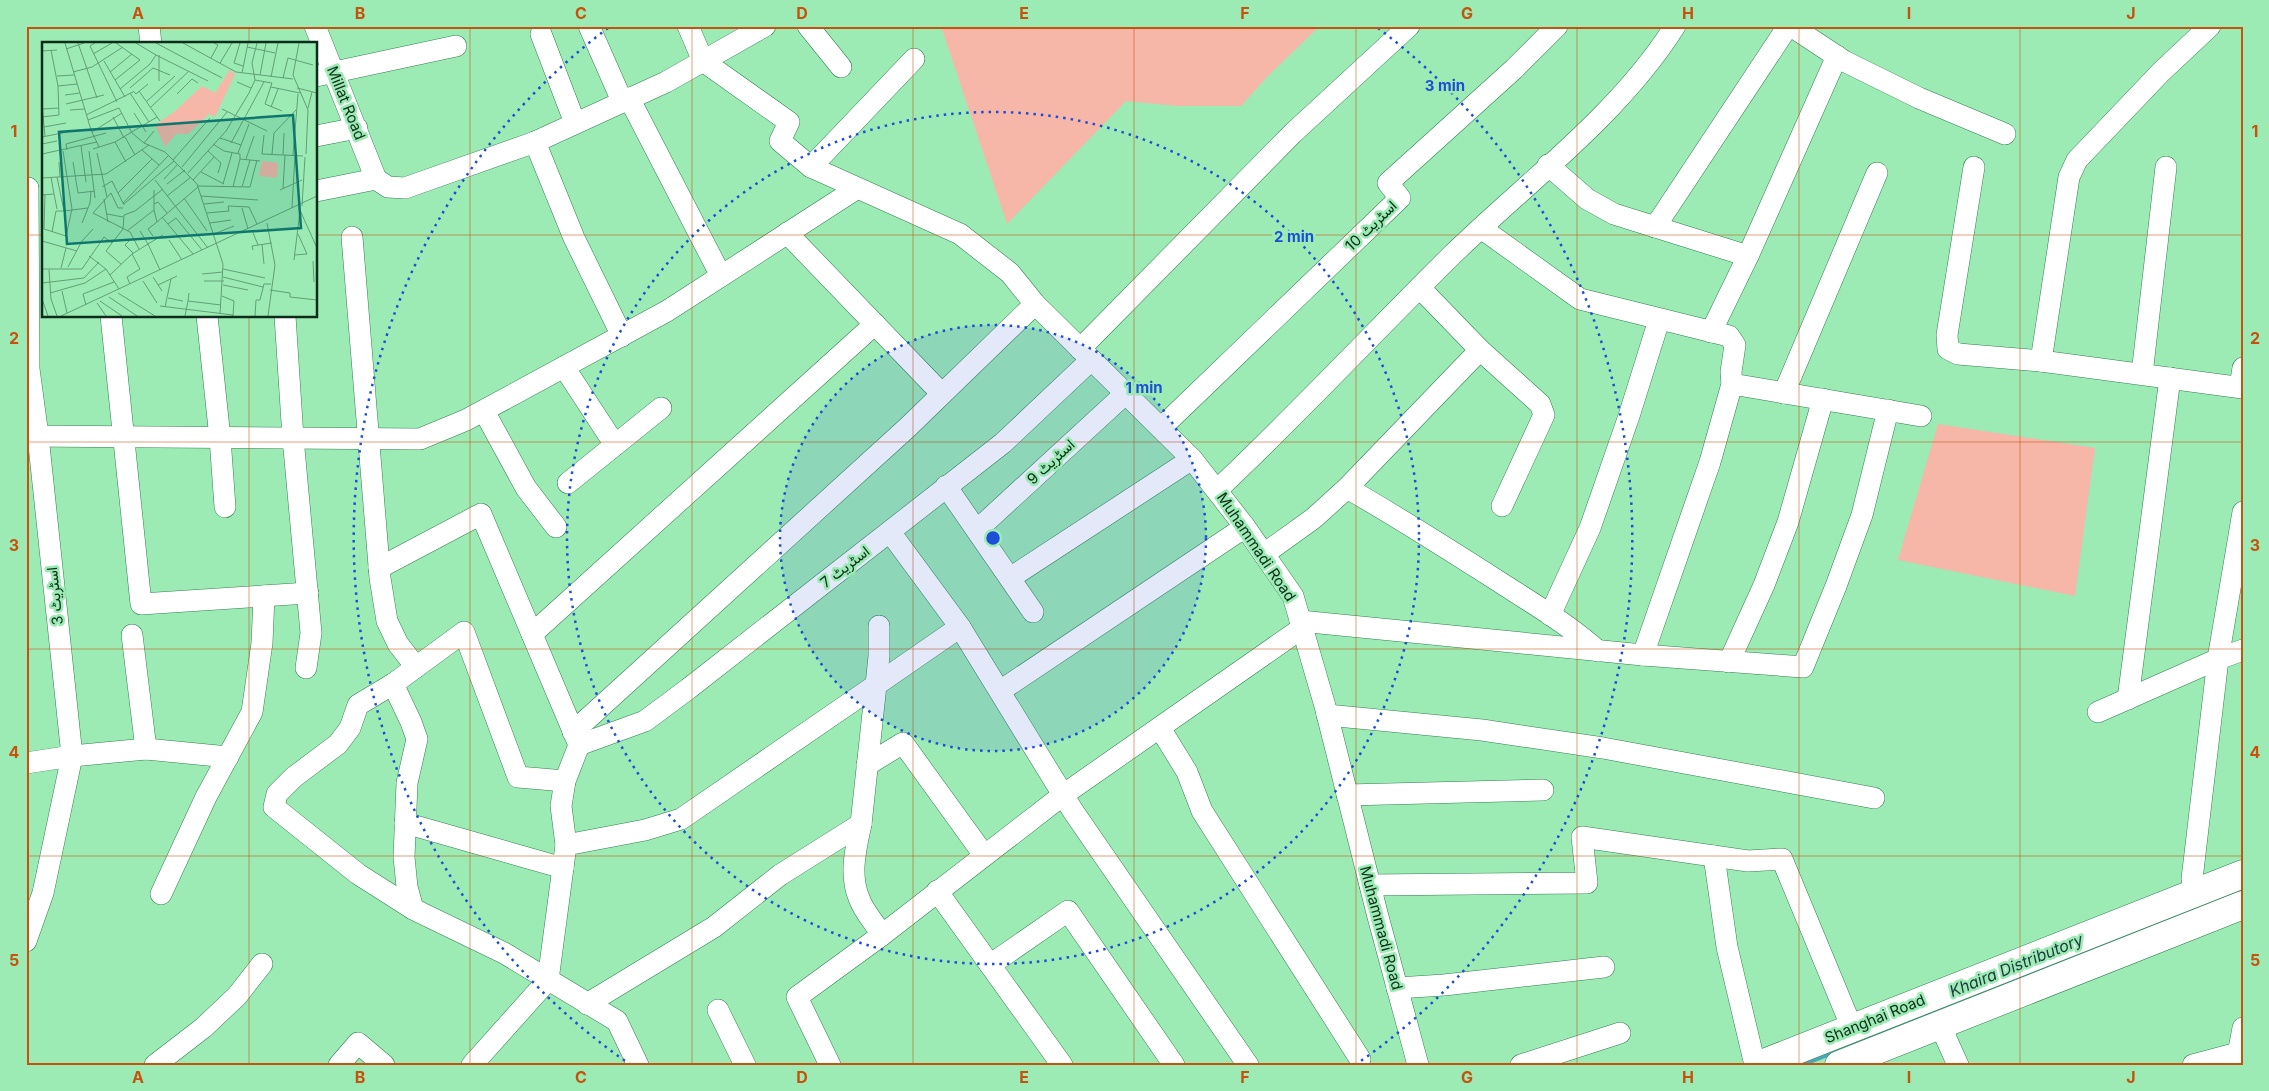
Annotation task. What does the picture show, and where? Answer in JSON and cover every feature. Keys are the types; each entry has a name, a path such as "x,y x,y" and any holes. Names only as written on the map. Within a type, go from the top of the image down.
{"main road":[{"name":"Shanghai Road","path":"1759,1065 2243,874"},
{"name":"Shanghai Road","path":"1839,1065 2243,906"}],"street":[{"path":"149,26 151,42"},
{"name":"Millat Road","path":"315,26 325,75 357,128 376,179"},
{"path":"589,26 625,100 721,276"},
{"path":"688,26 704,61"},
{"path":"318,191 376,179 388,187 405,188 535,142 666,82 765,26"},
{"path":"808,26 841,67"},
{"name":"اسٹریٹ 7","path":"576,738 645,721 1003,443 1294,133 1409,26"},
{"name":"اسٹریٹ 10","path":"1161,428 1400,198 1388,183 1514,69 1557,26"},
{"path":"1217,490 1275,436 1481,228 1612,106 1675,26"},
{"path":"1655,227 1789,26 1837,56 1918,98 2005,134"},
{"path":"2041,361 2069,177 2077,160 2161,72 2210,26"},
{"path":"540,34 575,123"},
{"path":"325,75 456,46"},
{"path":"1711,332 1748,256 1837,56"},
{"path":"811,168 914,59"},
{"name":"Muhammadi Road","path":"704,61 789,122 780,141 811,168 960,234 1010,273 1035,304 1192,458 1245,527 1293,596 1327,715 1418,1065"},
{"path":"318,136 357,128"},
{"path":"535,142 574,238 622,336"},
{"path":"1548,166 1587,199 1614,214 1748,256"},
{"path":"1974,167 1947,335 1948,349 1958,354 2041,361 2170,378 2242,381"},
{"path":"2142,374 2166,167"},
{"path":"1784,393 1877,173"},
{"name":"اسٹریٹ 3","path":"26,941 43,893 72,756 32,436 28,369 33,188"},
{"path":"32,436 420,439 484,411 668,311 856,189"},
{"path":"1481,228 1580,299 1728,336 1735,345 1731,372 1732,384 1710,462 1643,655"},
{"path":"788,233 942,394"},
{"path":"352,237 379,568 387,621 398,644 416,667"},
{"path":"1420,288 1480,350 1540,404 1544,415 1502,506"},
{"path":"472,1065 548,980 566,845 561,806 576,738 942,394 1035,304"},
{"path":"112,318 141,604 308,593"},
{"path":"207,318 220,438 224,507"},
{"path":"285,318 293,438 311,633 306,668"},
{"path":"1550,615 1590,528 1629,416 1659,320"},
{"path":"532,634 875,324"},
{"path":"1264,554 1314,518 1347,488 1480,350"},
{"path":"564,367 615,445"},
{"path":"2128,699 2170,378"},
{"path":"1732,384 1921,416"},
{"name":"اسٹریٹ 9","path":"977,530 1126,393"},
{"path":"1729,662 1764,585 1788,522 1824,400"},
{"path":"568,483 662,408"},
{"path":"830,1065 797,997 882,935 1063,795 1160,728 1301,624 1643,655 1803,666 1836,586 1862,515 1888,410"},
{"path":"484,411 526,488 556,527"},
{"path":"1010,578 1192,458"},
{"path":"946,486 1033,612"},
{"path":"1347,488 1398,517 1550,615 1581,636 1598,651"},
{"path":"2197,892 2192,879 2218,659 2243,512"},
{"path":"379,568 481,514 576,738"},
{"path":"1000,691 1245,527"},
{"path":"890,532 960,626 1063,795 1248,1065"},
{"path":"161,894 252,712 262,642 264,596"},
{"path":"879,626 879,656 861,824 855,857 855,883 859,899 882,935"},
{"path":"566,845 645,830 681,819 876,686 960,626"},
{"path":"565,781 518,777 464,632 393,684 358,705 350,728 338,744 294,777 278,794 274,807 358,874 413,909 504,953 616,1021 638,1065"},
{"path":"132,635 146,749"},
{"path":"2098,712 2218,659 2243,650"},
{"path":"393,684 417,739 406,783 404,856 407,887 413,909"},
{"path":"1327,715 1482,730 1603,748 1874,798"},
{"path":"1160,728 1187,772 1202,812 1360,1059"},
{"path":"867,765 903,743 984,855"},
{"path":"26,763 72,756 146,749 228,757"},
{"path":"1347,795 1543,790"},
{"path":"406,824 563,868"},
{"path":"587,1004 714,927 780,875 861,824"},
{"path":"1370,885 1587,883 1582,836 1748,862 1782,859 1852,1028"},
{"path":"1714,856 1727,947 1755,1065"},
{"path":"938,892 1062,1065"},
{"path":"990,965 1068,911 1174,1065"},
{"path":"155,1065 203,1028 237,996 262,964"},
{"path":"1397,988 1444,985 1604,967"},
{"path":"718,1010 745,1065"},
{"path":"1940,1025 1958,1065"},
{"path":"2193,1065 2237,1059 2243,1028"},
{"path":"1521,1065 1620,1034"},
{"path":"339,1065 358,1043 384,1065"}],"shaded area":[{"path":"941,26 1320,26 1268,76 1241,106 1178,106 1126,101 1007,224"},
{"path":"1938,424 2095,448 2075,596 1898,560"}],"waterway":[{"name":"Khaira Distributory","path":"1800,1065 2243,890"}]}
